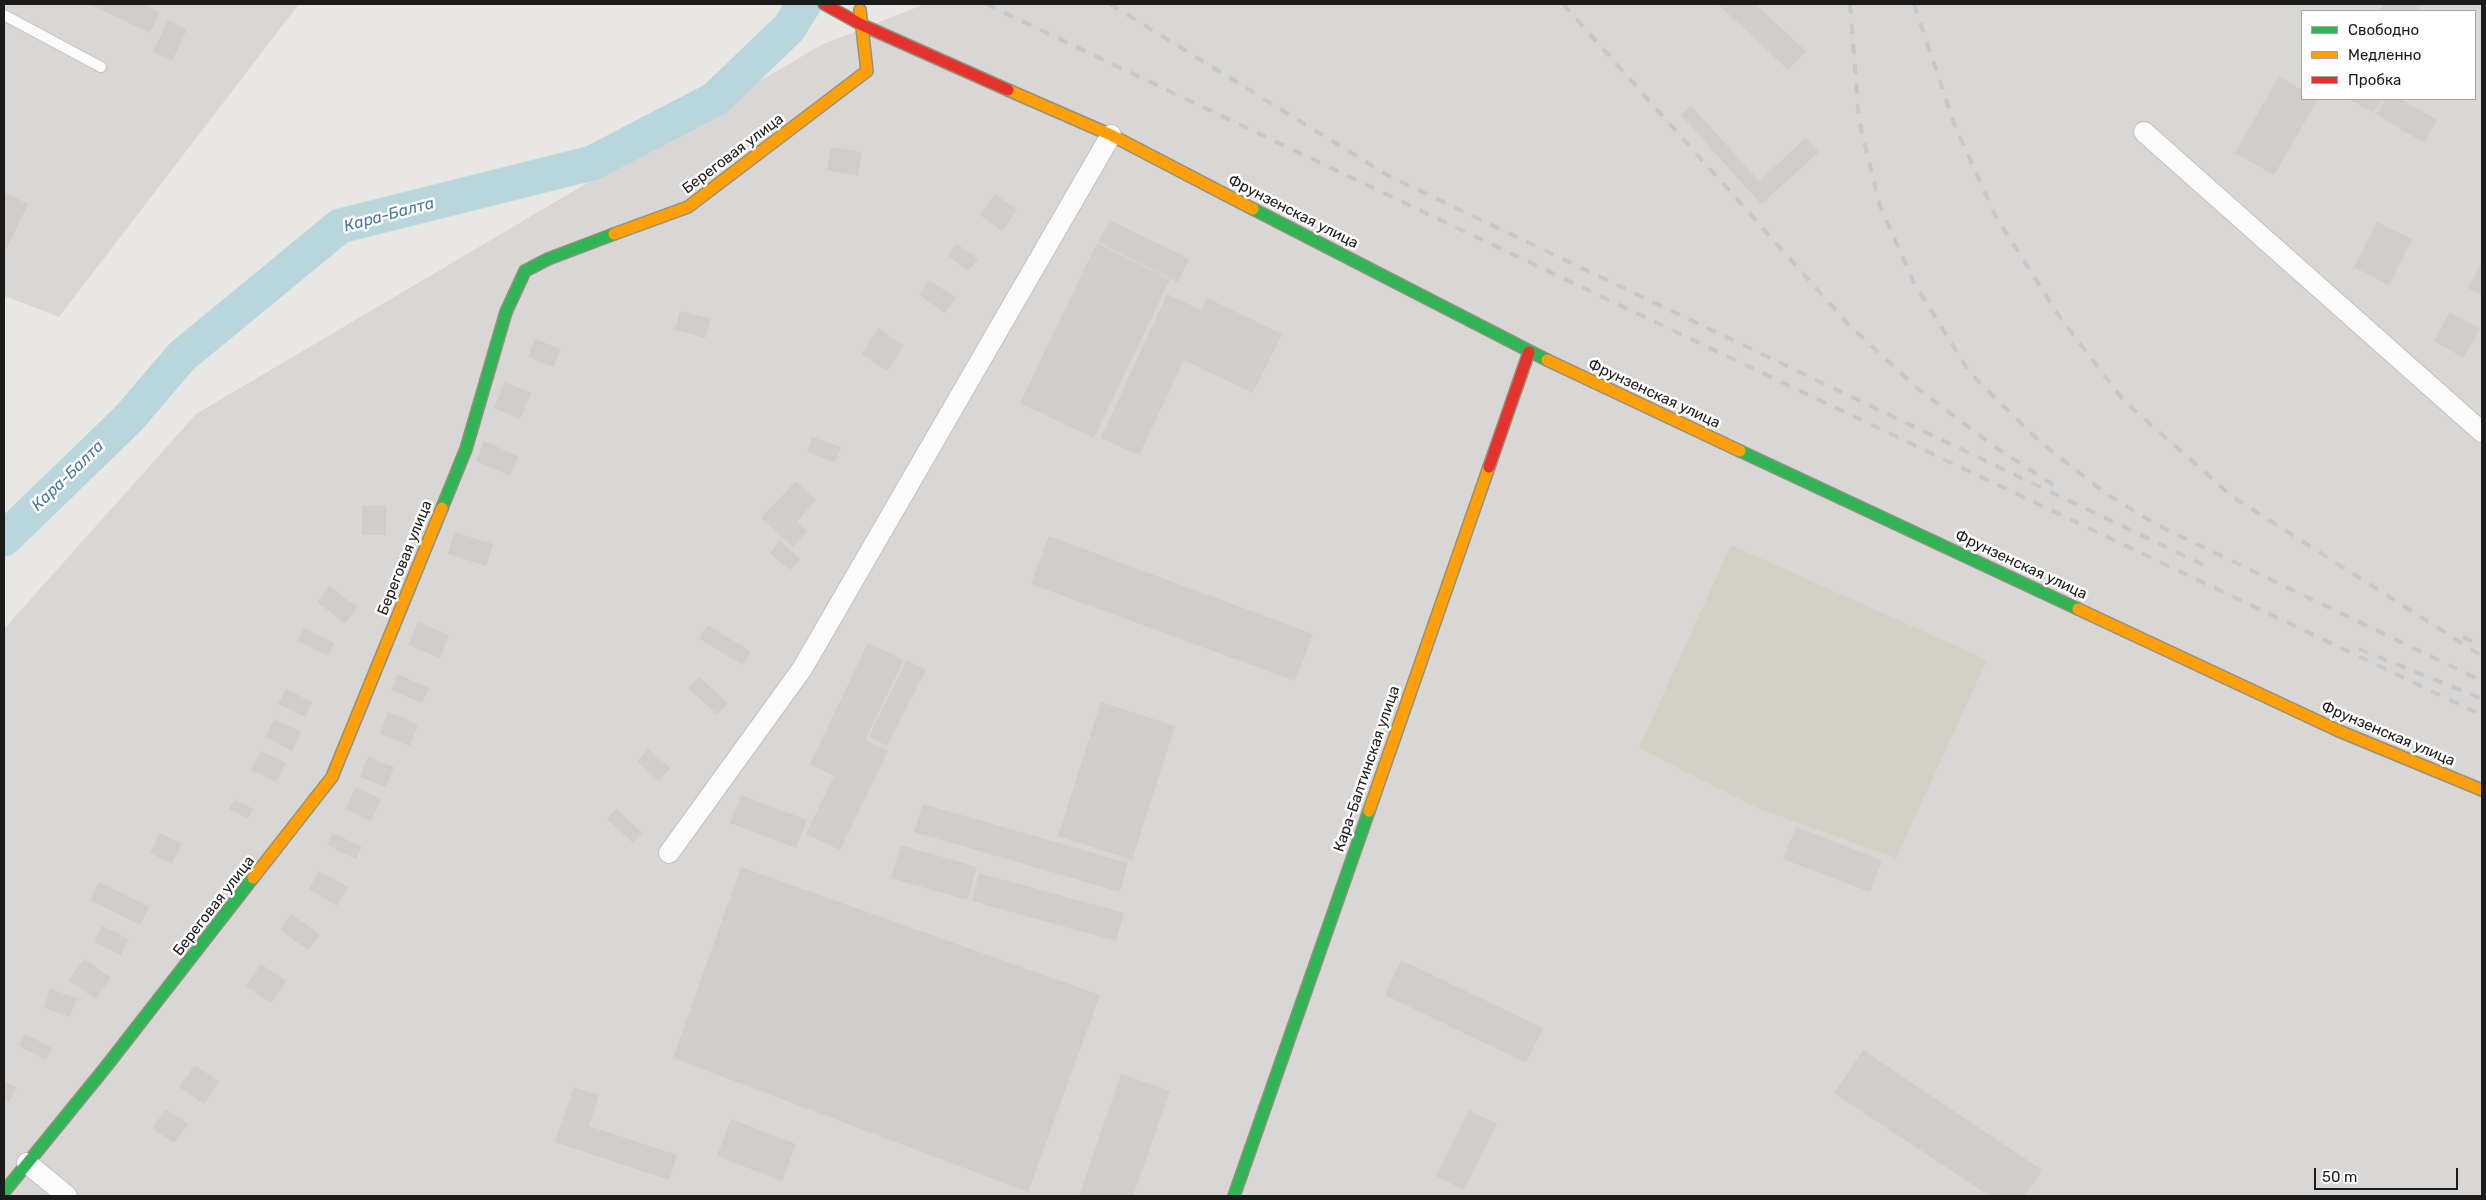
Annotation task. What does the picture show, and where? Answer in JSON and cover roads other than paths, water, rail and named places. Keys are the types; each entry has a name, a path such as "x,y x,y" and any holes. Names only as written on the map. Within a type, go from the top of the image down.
{"street":[{"name":"Фрунзенская улица","path":"824,4 860,24 1111,135 1529,352 2330,727 2482,790"},
{"path":"860,4 860,24"},
{"name":"Береговая улица","path":"4,1192 130,1038 332,777 466,450 506,312 525,271 548,259 688,207 866,71 860,24"},
{"path":"2144,132 2482,432"},
{"path":"668,853 802,669 1111,135"},
{"name":"Кара-Балтинская улица","path":"1234,1196 1529,352"},
{"path":"27,1163 68,1196"}],"lane":[{"path":"4,15 101,66"}],"waterway":[{"name":"Кара-Балта","path":"4,539 129,418 182,356 340,226 592,163 715,99 789,28 804,4"}],"railway":[{"path":"986,4 2482,715"},
{"path":"1110,4 1389,176 2210,568"},
{"path":"1563,4 1848,324 1917,388 1995,447 2061,490"},
{"path":"1850,4 1859,120 1880,206 1914,283 1970,373 2039,441 2105,493 2157,525 2482,681"},
{"path":"1914,4 1955,126 1996,217 2061,319 2124,401 2233,497 2482,656"},
{"path":"2463,637 2482,646"},
{"path":"2359,649 2482,699"}]}
